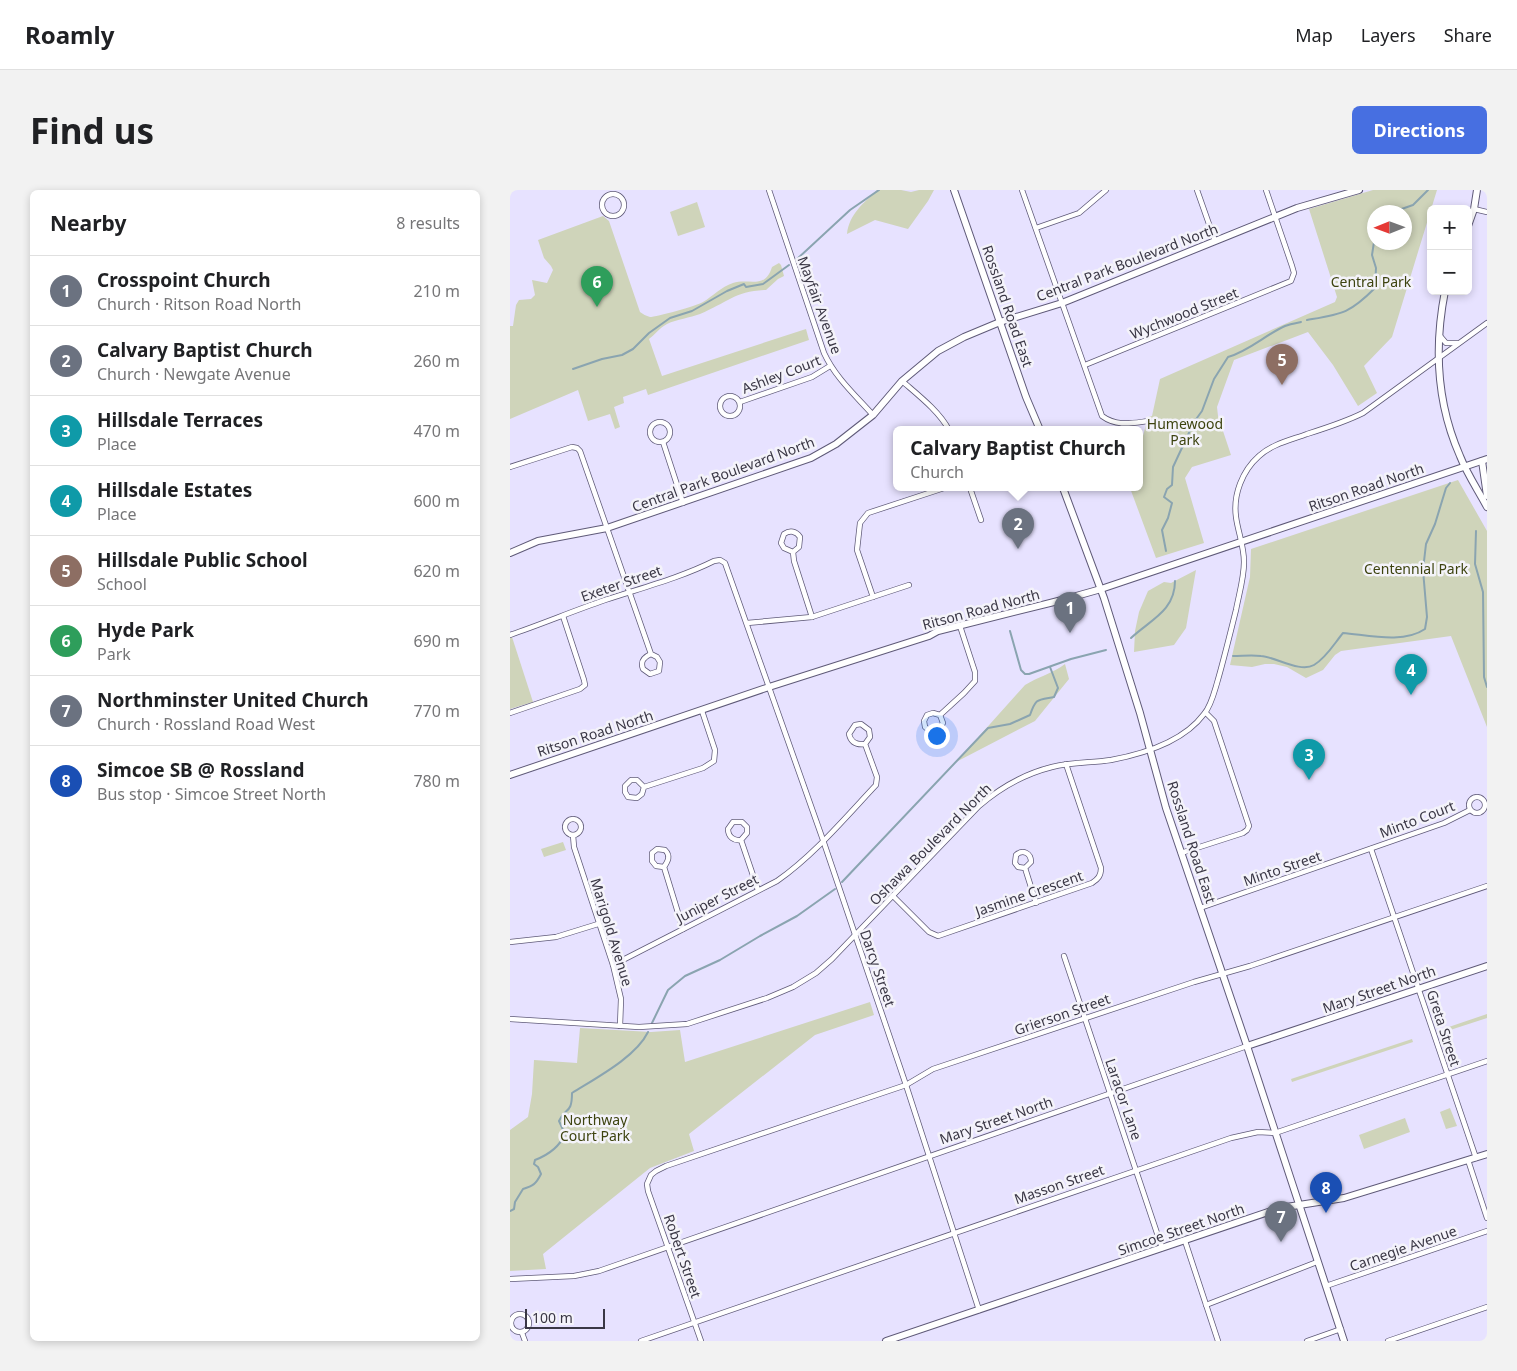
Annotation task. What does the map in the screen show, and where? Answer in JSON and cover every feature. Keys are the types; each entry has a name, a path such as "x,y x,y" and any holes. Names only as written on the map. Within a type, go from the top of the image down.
{"main road":[{"name":"Rossland Road East","path":"954,190 1039,426"},
{"name":"Central Park Boulevard North","path":"510,553 538,541 607,528 811,458 836,444 873,415 902,382 938,351 964,337 1000,322 1062,303 1297,208 1359,190"},
{"path":"1472,215 1477,190"},
{"path":"1444,295 1438,332 1440,388 1458,453 1487,507"},
{"path":"1484,460 1487,496"},
{"name":"Ritson Road North","path":"510,775 769,687 929,636 938,631 1101,589 1484,460"},
{"name":"Rossland Road East","path":"1064,491 1101,589 1128,671 1166,808 1344,1341"},
{"name":"Mary Street North","path":"1247,1046 1487,966"},
{"name":"Simcoe Street North","path":"886,1341 1280,1208 1344,1198 1487,1154"}],"street":[{"name":"Mayfair Avenue","path":"769,190 806,306 830,366 840,380 873,415"},
{"path":"1022,190 1102,416 1118,424 1149,421"},
{"path":"1036,228 1079,212 1106,190"},
{"path":"1197,190 1215,241"},
{"path":"1266,190 1276,217"},
{"path":"620,192 624,200 624,208 617,216 608,215 602,208 602,201 608,195 620,192"},
{"path":"1474,209 1487,212"},
{"name":"Wychwood Street","path":"1085,364 1291,281 1294,273 1276,217"},
{"name":"Oshawa Boulevard North","path":"510,1019 650,1028 686,1024 767,998 793,987 816,973 832,959 995,792 1036,771 1066,764 1112,760 1167,742 1185,733 1206,713 1221,668 1241,585 1244,560 1236,516 1240,484 1247,469 1259,456 1270,448 1345,422 1363,413 1487,323"},
{"path":"1438,332 1441,339 1446,343 1460,343"},
{"name":"Ashley Court","path":"740,402 812,377 830,366"},
{"path":"902,382 921,398 946,426"},
{"name":"Ashley Court","path":"732,396 740,402 740,408 736,414 728,416 720,411 720,403 724,397 732,396"},
{"path":"658,423 664,423 669,429 669,435 663,442 654,440 650,435 652,426 658,423"},
{"path":"663,442 683,503"},
{"path":"510,467 572,447 580,451 651,654 659,659 661,665 659,671 650,674 644,672 642,663 645,657 651,654"},
{"path":"873,597 857,550 860,523 868,513 935,491"},
{"path":"971,491 981,520"},
{"path":"789,532 798,534 801,541 799,547 793,552 784,548 781,543 784,534 789,532"},
{"path":"793,552 794,561 812,617"},
{"name":"Exeter Street","path":"510,635 720,560 725,563 730,577"},
{"name":"Darcy Street","path":"730,577 823,840 930,1157 979,1310"},
{"path":"746,623 812,617 908,585"},
{"path":"510,713 580,689 585,685 563,616"},
{"path":"940,715 975,681 975,672 960,626"},
{"path":"644,787 703,768 714,761 715,750 702,711"},
{"path":"933,713 940,715 943,723 938,730 933,732 925,727 924,721 927,715 933,713"},
{"path":"1181,853 1243,833 1249,826 1214,721 1206,713"},
{"path":"861,724 869,730 870,737 865,744 857,744 852,740 850,734 855,725 861,724"},
{"name":"Juniper Street","path":"613,965 777,881 793,870 878,782 865,744"},
{"name":"Jasmine Crescent","path":"893,896 929,932 938,936 1098,880 1101,868 1066,764"},
{"path":"631,780 637,780 644,787 642,794 637,798 628,797 625,792 625,786 631,780"},
{"name":"Minto Court","path":"1371,849 1444,824 1470,810"},
{"path":"733,822 742,822 747,827 747,833 741,840 734,839 729,835 729,826 733,822"},
{"name":"Marigold Avenue","path":"573,835 574,847 613,965 621,999 620,1026"},
{"path":"741,840 758,890"},
{"path":"664,867 656,866 652,861 652,853 657,849 665,850 668,855 668,860 664,867 683,929"},
{"name":"Minto Street","path":"1200,908 1371,849"},
{"name":"Greta Street","path":"1371,849 1476,1158"},
{"path":"1025,868 1036,903"},
{"name":"Grierson Street","path":"650,1177 656,1171 666,1166 906,1085 933,1069 1487,886"},
{"path":"510,942 556,937 598,924"},
{"name":"Laracor Lane","path":"1064,956 1162,1248"},
{"name":"Mary Street North","path":"510,1279 574,1276 599,1270 1247,1046"},
{"name":"Masson Street","path":"641,1341 1136,1169 1237,1136 1275,1132 1487,1061"},
{"path":"1468,1160 1487,1218"},
{"name":"Robert Street","path":"650,1177 647,1184 648,1192 701,1341"},
{"name":"Carnegie Avenue","path":"1326,1286 1487,1231"},
{"path":"1185,1240 1218,1341"},
{"path":"1206,1304 1318,1262"},
{"path":"1388,1341 1487,1307"},
{"path":"518,1314 525,1315 530,1322 527,1330 522,1333 515,1331 511,1326 513,1317 518,1314"},
{"path":"1307,1341 1341,1330"},
{"path":"522,1333 525,1341"}],"green space":[{"path":"877,190 911,192 934,190 908,229 875,220 847,234 854,215 862,204"},
{"path":"1373,190 1437,190 1432,205 1427,205 1427,223 1392,337 1364,366 1377,393 1358,406 1333,365 1308,332 1234,360 1217,407 1218,416 1231,455 1192,467 1185,478 1204,543 1156,558 1131,491 1143,491 1143,436 1148,417 1152,416 1160,379 1335,302 1337,297 1309,209"},
{"path":"697,202 705,227 678,236 670,212"},
{"path":"603,216 609,221 640,312 646,316 660,315 699,304 733,283 761,281 769,274 772,267 779,263 781,265 784,276 766,290 739,295 700,314 671,322 662,327 649,339 662,376 806,329 809,340 648,395 646,389 623,397 624,403 614,407 620,427 615,429 610,414 588,421 578,390 510,419 510,326 513,326 516,305 519,300 531,299 535,295 532,280 547,283 553,270 544,258 538,240"},
{"name":"Centennial Park","path":"1458,480 1487,531 1487,727 1451,636 1341,651 1335,655 1323,670 1306,678 1287,667 1274,664 1252,667 1230,665 1250,577 1251,549"},
{"path":"1196,570 1186,628 1174,645 1134,652 1135,631 1139,612 1148,591 1164,582 1171,583"},
{"path":"512,637 533,702 510,709 510,638"},
{"path":"1065,664 1069,679 1035,721 956,762 1025,685"},
{"path":"563,842 566,850 544,857 541,849"},
{"name":"Northway Court Park","path":"870,1002 874,1015 815,1035 689,1134 694,1151 650,1168 543,1254 546,1269 510,1271 510,1130 528,1117 532,1094 534,1060 577,1063 580,1028 651,1032 680,1030 685,1062"},
{"path":"1487,1014 1487,1018 1441,1033 1440,1030"},
{"path":"1412,1039 1413,1042 1292,1082 1291,1079"},
{"path":"1450,1108 1457,1126 1446,1129 1440,1112"},
{"path":"1405,1118 1410,1132 1364,1149 1359,1135"}],"waterway":[{"path":"796,260 850,210 879,190"},
{"path":"1412,205 1428,190"},
{"path":"1307,320 1344,312 1375,288 1376,268 1372,255 1373,250"},
{"path":"573,369 602,359 622,355 633,349 649,333 670,318 692,311 727,291 744,284 746,287 763,284 789,265"},
{"path":"1166,551 1162,530 1172,503 1164,497 1167,489 1172,485 1173,467 1194,422 1202,411 1214,379 1228,357 1243,351 1285,326 1301,322"},
{"path":"1233,656 1261,656 1295,666 1308,667 1322,659 1343,633 1374,637 1396,637 1416,634 1425,629 1427,617 1423,570 1426,544 1435,524 1446,488 1450,483"},
{"path":"1476,531 1475,564 1483,592 1484,677 1487,687"},
{"path":"1131,638 1166,607 1171,600 1175,581"},
{"path":"1010,631 1021,670 1025,674 1106,650"},
{"path":"842,882 988,728 1010,724 1030,715 1038,701 1054,697 1058,688 1050,667"},
{"path":"652,1023 668,990 685,976 720,960 797,916 835,889"},
{"path":"510,1211 514,1209 515,1202 523,1189 534,1184 541,1174 538,1167 534,1164 535,1160 553,1150 563,1139 565,1134 559,1121 571,1105 572,1093 625,1058 648,1032"}],"place":[{"name":"Hyde Park","path":"597,307"},
{"name":"Hillsdale Public School","path":"1282,385"},
{"name":"Calvary Baptist Church","path":"1018,549"},
{"name":"Crosspoint Church","path":"1070,633"},
{"name":"Hillsdale Estates","path":"1411,695"},
{"name":"Hillsdale Terraces","path":"1309,780"},
{"name":"Simcoe SB @ Rossland","path":"1326,1213"},
{"name":"Northminster United Church","path":"1281,1242"}],"park label":[{"name":"Central Park","path":"1371,281"},
{"name":"Humewood Park","path":"1185,432"}]}
